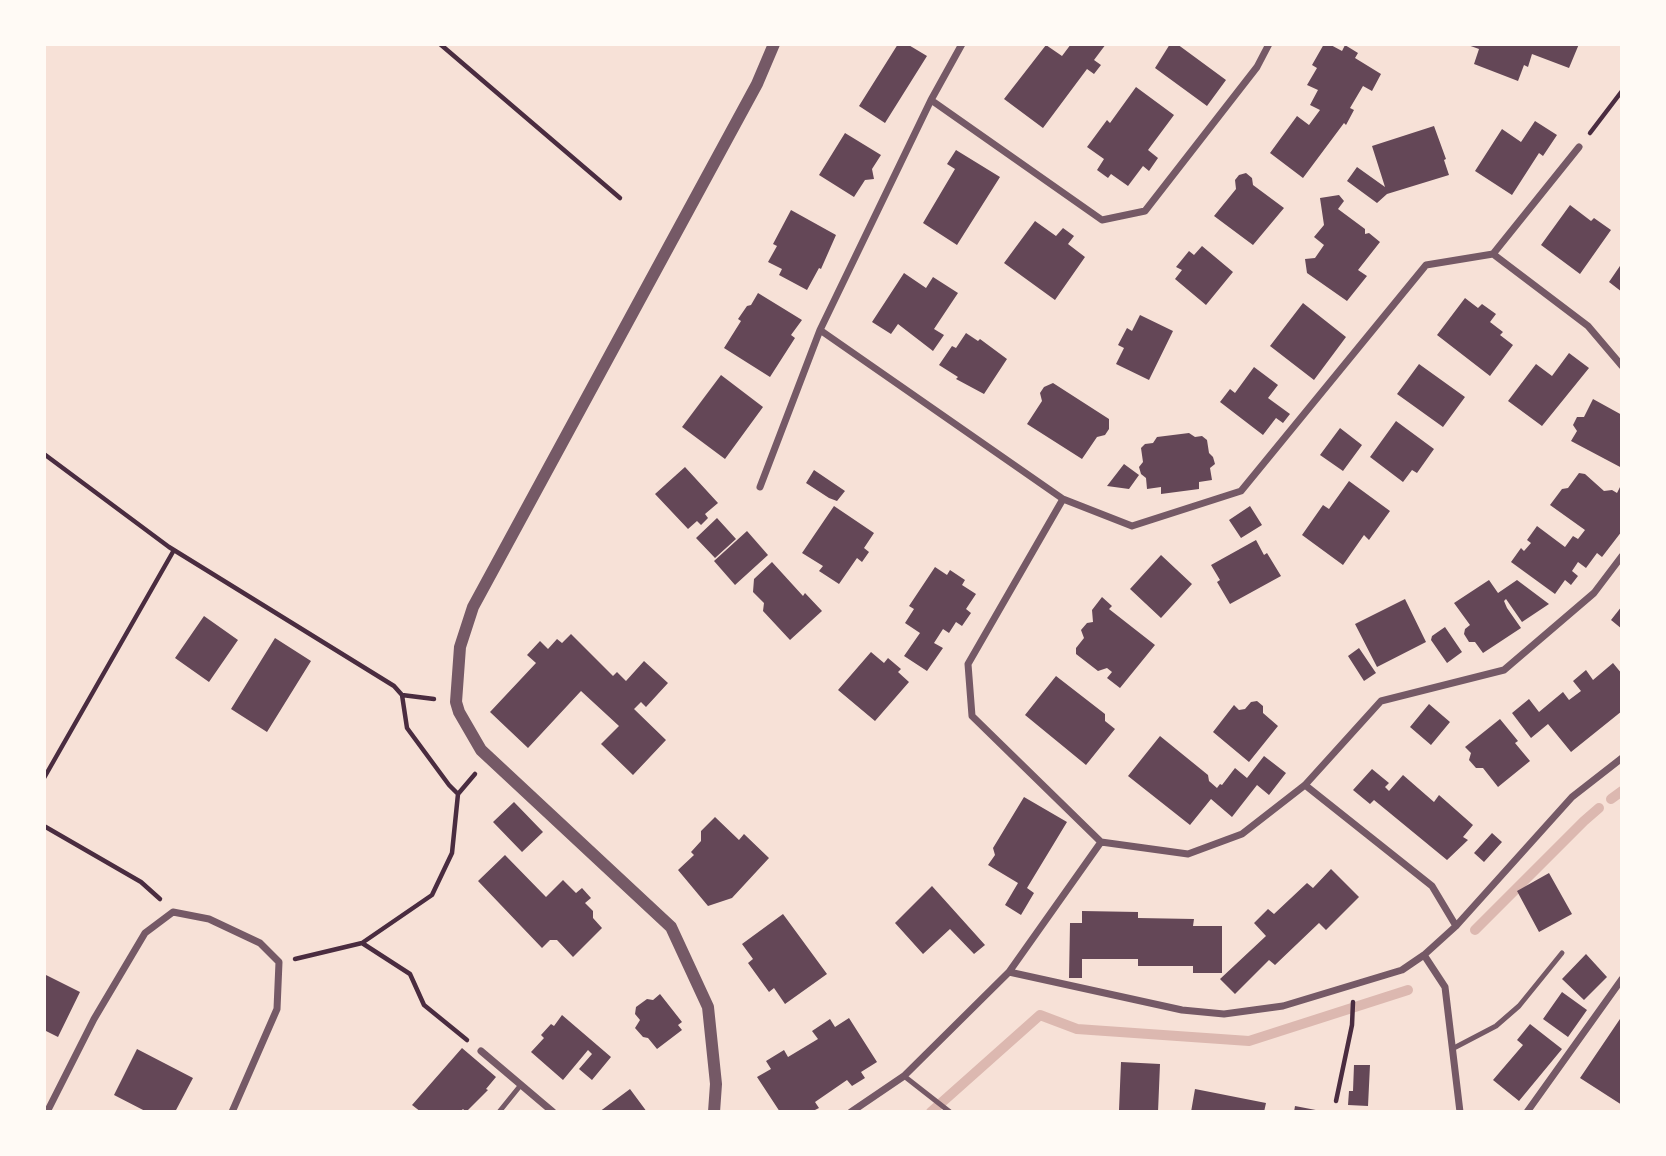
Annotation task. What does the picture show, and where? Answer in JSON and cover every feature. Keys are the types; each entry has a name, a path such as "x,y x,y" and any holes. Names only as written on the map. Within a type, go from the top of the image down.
{"street":[{"path":"714,1112 716,1083 708,1007 671,927 481,750 456,702 460,647 473,607 757,84 774,44"},
{"path":"760,487 820,330 931,100 962,44"},
{"path":"931,100 1102,220 1145,211 1257,67 1269,44"},
{"path":"820,330 1063,499 1132,526 1241,491 1426,265 1493,254 1579,147"},
{"path":"1493,254 1588,326 1622,366"},
{"path":"1063,499 968,664 972,716 1101,842 1188,855 1242,834 1305,785 1381,701 1504,670 1594,593 1622,556"},
{"path":"1009,972 1182,1010 1224,1014 1283,1006 1402,970 1424,955 1456,926 1572,797 1622,758"},
{"path":"1305,785 1432,886 1456,926"},
{"path":"850,1112 904,1076 1009,972 1101,842"},
{"path":"47,1112 94,1019 145,933 173,912 209,919 260,943 279,962 277,1009 232,1112"},
{"path":"1424,955 1445,987 1460,1112"},
{"path":"1527,1112 1622,979"},
{"path":"481,1051 553,1112"}],"lane":[{"path":"1452,1049 1496,1026 1519,1006 1562,953"},
{"path":"904,1076 950,1112"},
{"path":"499,1112 520,1086"}],"path":[{"path":"440,44 620,198"},
{"path":"1579,147 1622,91"},
{"path":"44,454 174,550 394,685 402,695 407,728 458,794"},
{"path":"44,778 174,550"},
{"path":"402,695 456,702"},
{"path":"279,962 362,943 432,895 452,853 458,794 490,758"},
{"path":"44,826 141,882 173,912"},
{"path":"362,943 410,974 424,1005 481,1051"},
{"path":"1336,1101 1353,1021 1353,996"}],"building":[{"path":"898,44 907,44 927,56 885,123 859,106"},
{"path":"1071,44 1106,44 1094,60 1101,65 1094,74 1087,69 1043,128 1004,99 1046,45 1062,56"},
{"path":"1170,44 1177,44 1226,80 1207,106 1155,68"},
{"path":"1324,44 1342,51 1345,45 1358,53 1355,58 1381,74 1372,91 1363,86 1350,108 1354,110 1346,125 1344,123 1303,178 1270,153 1297,116 1309,125 1320,110 1310,105 1318,90 1307,85 1317,68 1312,65"},
{"path":"1465,44 1579,44 1569,68 1532,54 1528,67 1524,65 1518,81 1474,64 1479,49"},
{"path":"1136,87 1174,115 1148,150 1158,158 1149,171 1143,166 1128,186 1111,174 1108,178 1097,170 1104,159 1087,147 1107,120 1110,123"},
{"path":"1535,121 1557,135 1543,156 1539,153 1512,195 1475,171 1502,129 1521,142"},
{"path":"1434,126 1449,175 1387,194 1377,203 1347,181 1357,167 1385,187 1372,146"},
{"path":"845,133 881,155 872,169 874,179 865,180 854,197 819,175"},
{"path":"956,150 1000,177 957,245 923,223 955,169 947,164"},
{"path":"1246,173 1252,178 1253,185 1284,208 1253,245 1214,216 1236,189 1235,180"},
{"path":"1339,195 1344,201 1338,209 1365,229 1365,234 1369,233 1380,242 1358,270 1367,276 1347,301 1307,273 1305,259 1315,258 1324,245 1314,237 1324,225 1320,198"},
{"path":"1570,205 1591,221 1594,218 1611,230 1580,274 1541,245"},
{"path":"791,210 836,235 821,269 819,268 807,290 779,275 782,269 768,262 777,246 773,244"},
{"path":"1035,221 1056,236 1063,228 1074,236 1068,244 1085,257 1055,300 1004,263"},
{"path":"1202,246 1233,272 1206,305 1175,279 1182,270 1176,267 1189,251 1194,255"},
{"path":"1622,263 1622,292 1609,282"},
{"path":"904,273 926,288 933,277 958,293 934,329 944,335 933,351 898,324 891,334 872,322"},
{"path":"758,293 802,320 791,335 795,338 770,377 724,348 741,321 738,319"},
{"path":"1465,298 1478,308 1482,304 1496,314 1490,322 1503,332 1500,335 1513,345 1490,376 1437,335"},
{"path":"1303,303 1346,337 1314,380 1270,346"},
{"path":"1140,315 1173,331 1149,380 1116,364 1124,348 1118,345 1127,328 1132,331"},
{"path":"966,333 978,341 980,339 1007,359 984,394 956,379 958,377 939,365 952,346 956,348"},
{"path":"1569,353 1589,368 1542,426 1508,401 1536,364 1552,376"},
{"path":"1419,364 1465,397 1443,427 1397,394"},
{"path":"1254,367 1278,385 1268,398 1290,414 1283,423 1276,418 1263,435 1220,402 1230,389 1235,393"},
{"path":"721,375 763,407 725,459 682,427"},
{"path":"1053,383 1109,419 1109,429 1105,435 1097,437 1082,459 1027,424 1042,401 1040,393 1044,387"},
{"path":"1593,399 1622,415 1622,468 1571,441 1577,431 1573,425 1577,417 1584,417"},
{"path":"1396,421 1434,449 1417,473 1412,470 1403,482 1370,457"},
{"path":"1340,428 1362,445 1343,471 1320,455"},
{"path":"1189,433 1207,440 1209,453 1215,464 1210,468 1212,480 1199,482 1199,489 1161,494 1161,487 1147,489 1146,478 1139,467 1143,462 1141,448 1145,444 1153,443 1157,437"},
{"path":"1124,464 1139,475 1129,489 1107,486"},
{"path":"685,467 718,503 705,514 708,518 701,525 697,521 688,529 655,494"},
{"path":"814,470 845,491 837,501 806,483"},
{"path":"1579,473 1585,474 1604,491 1612,490 1617,493 1622,483 1622,531 1602,557 1597,553 1586,568 1578,562 1572,571 1578,576 1571,585 1565,580 1555,594 1511,562 1521,548 1524,551 1531,543 1527,540 1537,526 1565,547 1573,536 1578,539 1585,530 1550,505"},
{"path":"1349,481 1390,511 1369,540 1364,535 1343,565 1302,535 1323,505 1329,509"},
{"path":"834,506 874,533 864,548 869,552 862,562 857,558 839,584 819,571 823,566 802,553"},
{"path":"1250,506 1262,525 1241,538 1229,520"},
{"path":"717,518 736,539 715,558 696,538"},
{"path":"747,531 768,555 735,585 714,561"},
{"path":"1256,540 1281,576 1230,604 1211,565"},
{"path":"1161,555 1192,584 1161,618 1130,589"},
{"path":"772,562 803,596 805,593 822,611 790,640 763,611 764,603 753,592 754,579"},
{"path":"935,567 947,575 950,570 965,580 962,585 976,594 966,609 971,613 962,626 956,622 949,633 943,629 934,643 943,648 927,671 904,656 920,633 905,623 914,609 909,606"},
{"path":"1489,580 1498,593 1517,580 1549,604 1522,622 1506,599 1504,601 1507,608 1521,628 1483,653 1475,642 1469,642 1464,634 1470,625 1454,603"},
{"path":"1102,597 1112,606 1109,609 1155,645 1120,688 1107,678 1112,672 1107,668 1098,671 1076,654 1076,648 1084,638 1081,630 1087,623 1093,622 1092,610"},
{"path":"1405,599 1426,642 1377,667 1355,624"},
{"path":"1622,606 1622,629 1611,620"},
{"path":"204,616 238,640 209,682 175,658"},
{"path":"1445,627 1462,652 1447,663 1431,640 1432,636"},
{"path":"571,634 613,676 617,672 626,681 644,661 668,683 646,707 641,702 634,709 666,740 633,775 601,744 619,726 581,691 528,748 490,712 536,663 527,655 540,641 548,649 557,639 562,643"},
{"path":"275,638 311,661 267,732 231,709"},
{"path":"1359,648 1376,673 1364,681 1348,656"},
{"path":"871,652 884,663 888,658 901,669 898,672 909,682 875,721 838,690"},
{"path":"1613,663 1622,674 1622,711 1571,752 1548,724 1531,738 1512,713 1529,699 1539,712 1563,692 1569,700 1581,691 1573,681 1586,670 1593,680"},
{"path":"1056,676 1105,714 1105,721 1115,729 1086,765 1025,715"},
{"path":"1257,701 1263,706 1263,713 1278,726 1249,762 1213,732 1234,705 1239,710 1245,709 1251,702"},
{"path":"1429,704 1450,722 1431,745 1410,727"},
{"path":"1500,719 1530,761 1498,787 1483,768 1476,768 1469,760 1471,753 1465,747"},
{"path":"1160,736 1208,775 1209,781 1217,788 1235,768 1247,778 1264,756 1286,773 1269,795 1257,785 1232,817 1211,799 1190,825 1128,776"},
{"path":"1372,769 1389,783 1385,787 1389,791 1403,775 1434,802 1439,795 1473,825 1463,837 1468,840 1447,860 1374,800 1370,804 1353,790"},
{"path":"1024,797 1067,822 1027,888 1034,893 1021,915 1005,905 1018,883 988,865 995,855 993,848"},
{"path":"514,802 543,832 522,852 493,822"},
{"path":"715,817 739,840 744,834 769,858 732,898 708,906 678,870 694,855 691,852 701,841 701,831"},
{"path":"1492,833 1502,842 1484,862 1474,853"},
{"path":"505,855 546,897 563,880 576,893 582,888 591,898 585,903 593,911 593,918 602,928 573,957 557,940 550,940 542,948 478,881"},
{"path":"1331,869 1359,897 1326,930 1319,923 1275,965 1269,960 1235,994 1220,979 1266,936 1254,923 1268,909 1274,914 1307,883 1313,888"},
{"path":"1549,873 1572,914 1539,932 1517,891"},
{"path":"932,886 985,945 974,954 950,929 923,954 895,923"},
{"path":"1082,911 1138,912 1138,918 1194,919 1193,926 1222,926 1222,973 1193,973 1193,966 1138,966 1138,959 1082,959 1082,978 1069,978 1070,923 1082,923"},
{"path":"783,914 827,974 785,1004 774,988 769,992 748,963 753,959 742,944"},
{"path":"1586,954 1607,977 1584,1000 1562,979"},
{"path":"44,974 80,992 58,1037 44,1030"},
{"path":"1562,992 1587,1010 1568,1037 1543,1019"},
{"path":"660,994 682,1022 678,1025 682,1030 657,1049 635,1028 640,1020 635,1014 636,1007"},
{"path":"562,1015 611,1057 592,1080 579,1069 592,1054 588,1050 563,1080 531,1052 544,1038 541,1035 551,1024 554,1026"},
{"path":"1622,1016 1622,1105 1580,1078"},
{"path":"849,1018 877,1062 861,1072 865,1078 852,1086 847,1080 815,1102 819,1108 811,1112 780,1112 757,1077 771,1069 766,1061 784,1050 788,1057 818,1039 812,1031 830,1019 835,1027"},
{"path":"1530,1024 1562,1049 1519,1101 1493,1080 1523,1045 1517,1040"},
{"path":"462,1048 496,1077 486,1089 488,1090 466,1112 463,1109 460,1112 421,1112 412,1105"},
{"path":"137,1049 193,1078 175,1112 147,1112 114,1095"},
{"path":"1121,1062 1160,1064 1158,1112 1119,1110"},
{"path":"1354,1065 1370,1065 1368,1106 1348,1105 1349,1091 1353,1091"},
{"path":"630,1089 647,1112 599,1112"},
{"path":"1195,1089 1266,1103 1264,1112 1191,1112"},
{"path":"1295,1106 1321,1111 1321,1112 1294,1112"}],"waterway":[{"path":"1611,799 1622,791"},
{"path":"1475,930 1599,808"},
{"path":"931,1112 1040,1015 1077,1029 1249,1041 1408,990"}]}
